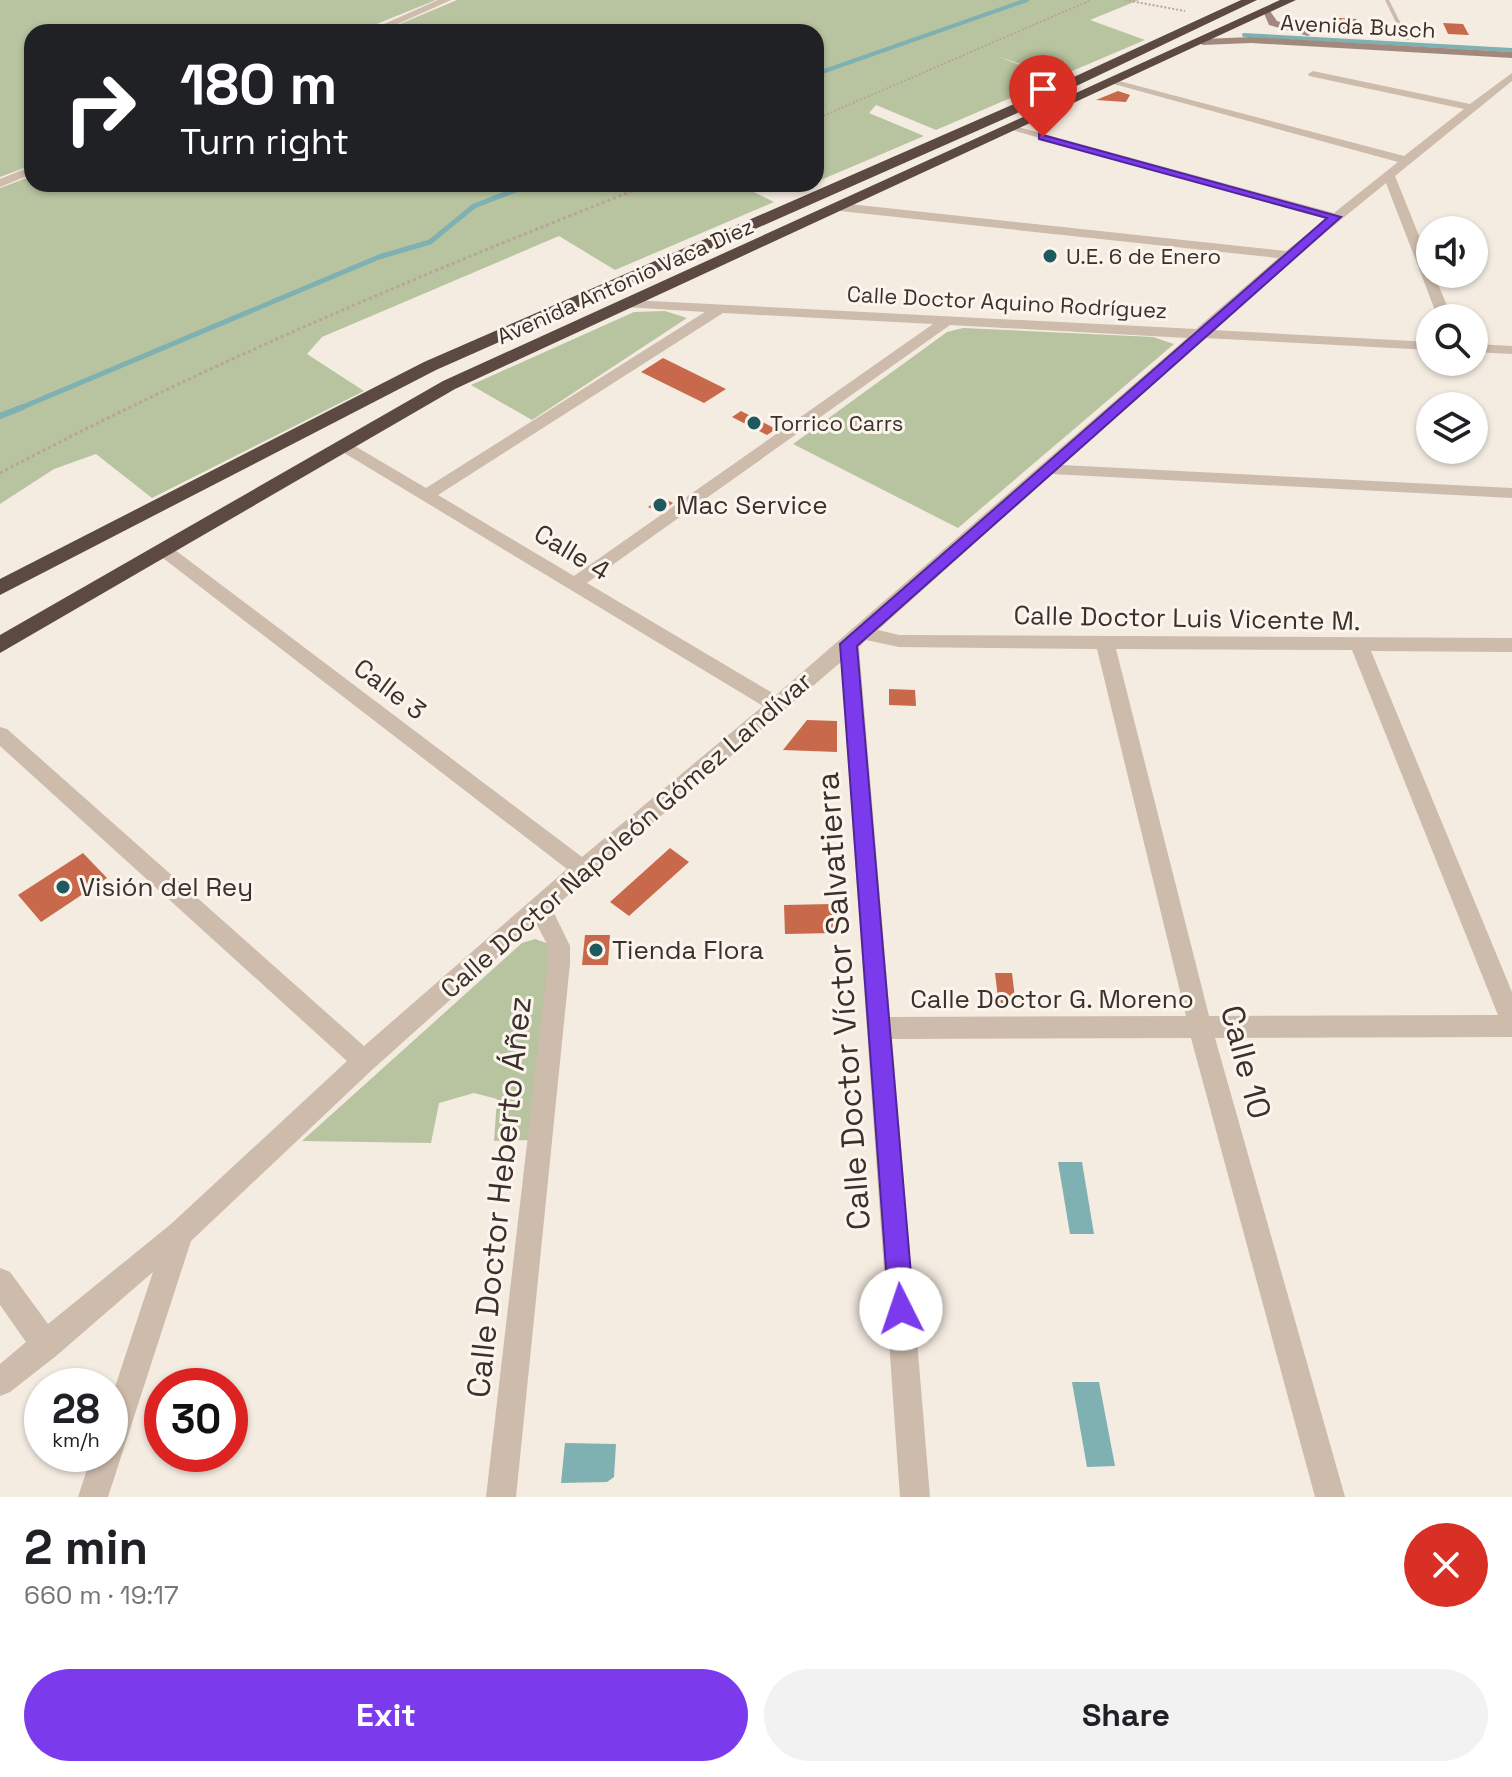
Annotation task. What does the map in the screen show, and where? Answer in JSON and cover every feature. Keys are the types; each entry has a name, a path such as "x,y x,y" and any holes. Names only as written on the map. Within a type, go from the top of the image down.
{"highway":[{"name":"Avenida Antonio Vaca Diez","path":"0,588 430,366 1044,96 1251,0"},
{"name":"Avenida Antonio Vaca Diez","path":"0,645 449,385 1115,83 1290,0"},
{"path":"1014,129 999,121 1041,101 1044,96"}],"main road":[{"name":"Avenida Busch","path":"1268,11 1273,23 1297,33 1512,45"},
{"name":"Avenida Busch","path":"1203,42 1251,40 1508,56"}],"street":[{"path":"390,24 446,0"},
{"path":"1313,74 1470,107"},
{"name":"Calle Doctor Napoleón Gómez Landívar","path":"0,1382 180,1233 364,1061 582,869 856,639 1289,255 1512,76"},
{"path":"1115,83 1404,160"},
{"path":"1014,129 1335,217"},
{"path":"0,183 24,173"},
{"path":"1388,173 1439,304"},
{"path":"840,207 1289,255"},
{"name":"Calle Doctor Aquino Rodríguez","path":"630,304 1416,345"},
{"path":"426,495 720,309"},
{"path":"574,584 947,321"},
{"path":"1488,349 1512,350"},
{"name":"Calle 4","path":"342,445 775,704"},
{"path":"1047,469 1511,494"},
{"name":"Calle 3","path":"165,551 582,869"},
{"name":"Calle Doctor Luis Vicente M.","path":"856,639 1512,645"},
{"name":"Calle Doctor Víctor Salvatierra","path":"856,639 880,1028 915,1497"},
{"name":"Calle 10","path":"1105,643 1200,1026 1330,1497"},
{"path":"1360,646 1512,1024"},
{"path":"0,734 364,1061"},
{"name":"Calle Doctor Heberto Áñez","path":"501,1497 559,963 559,946 540,907"},
{"name":"Calle Doctor G. Moreno","path":"880,1028 1512,1024"},
{"path":"128,1391 180,1233"},
{"path":"0,1282 46,1346"},
{"path":"93,1497 101,1472"}],"lane":[{"path":"1387,0 1407,39"}],"path":[{"path":"824,116 1091,0"},
{"path":"1125,0 1219,16"},
{"path":"0,473 66,437 257,346 447,263 629,192"}],"green space":[{"path":"0,0 436,0 377,24 24,24 24,168 0,177"},
{"path":"457,0 1139,0 1090,20 1145,40 1058,77 997,56 1055,79 936,130 876,105 869,113 924,136 824,179 824,24 400,24"},
{"path":"24,179 24,192 754,192 774,202 615,270 559,236 322,337 307,354 364,391 152,498 96,454 54,469 0,504 0,188"},
{"path":"665,311 687,318 532,420 471,385 634,312"},
{"path":"963,328 1153,337 1174,344 958,528 793,444 947,332"},
{"path":"535,939 552,945 531,1140 494,1141 497,1099 474,1093 439,1103 431,1143 302,1141 522,943"}],"water":[{"path":"1058,1162 1082,1162 1094,1234 1070,1234"},
{"path":"1072,1382 1099,1382 1115,1466 1087,1467"},
{"path":"565,1443 616,1444 614,1477 607,1482 561,1483"}],"building":[{"path":"1339,18 1356,19 1359,31 1343,30"},
{"path":"1443,23 1463,24 1469,35 1448,34"},
{"path":"1118,91 1130,95 1126,102 1096,100"},
{"path":"663,358 726,389 704,403 641,372"},
{"name":"Torrico Carrs","path":"741,411 776,429 767,435 732,417"},
{"name":"Mac Service","path":"661,497 673,503 660,513 648,507"},
{"path":"889,689 915,690 916,706 889,705"},
{"path":"807,720 837,721 837,752 783,750"},
{"path":"670,848 689,862 629,916 610,902"},
{"name":"Visión del Rey","path":"83,853 107,878 41,922 18,895"},
{"path":"832,904 834,933 785,934 784,905"},
{"name":"Tienda Flora","path":"585,935 610,935 608,965 582,965"},
{"path":"995,973 1012,973 1016,1006 999,1006"}],"waterway":[{"path":"824,71 1027,0"},
{"path":"1244,35 1512,50"},
{"path":"19,408 379,257 430,242 474,206 510,192"},
{"path":"0,416 19,408"}],"place":[{"name":"U.E. 6 de Enero","path":"1050,256"},
{"name":"Torrico Carrs","path":"754,423"},
{"name":"Mac Service","path":"660,505"},
{"name":"Visión del Rey","path":"63,887"},
{"name":"Tienda Flora","path":"596,950"}],"route":[{"path":"901,1309 849,644 1335,217 1043,137"}]}
